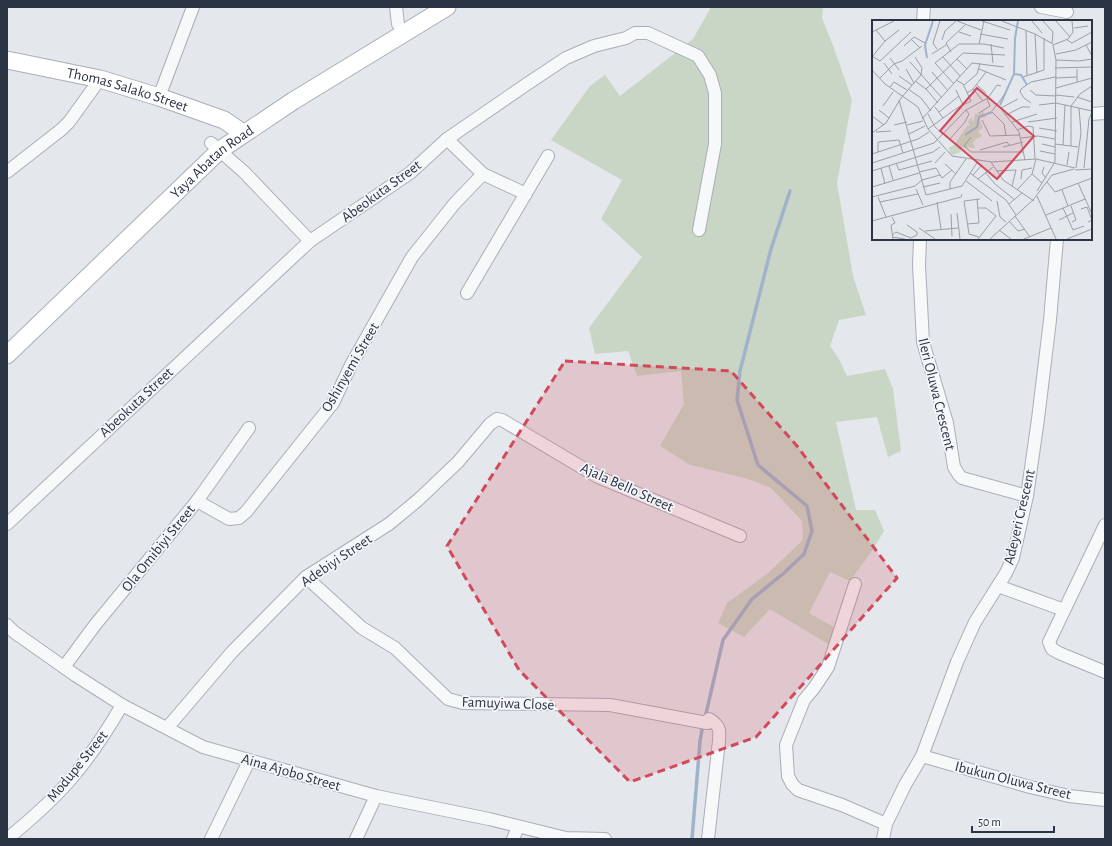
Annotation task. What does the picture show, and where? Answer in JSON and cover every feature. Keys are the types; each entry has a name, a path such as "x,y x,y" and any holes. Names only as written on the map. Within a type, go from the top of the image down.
{"main road":[{"name":"Yaya Abatan Road","path":"7,343 186,172 215,147 398,24 428,7"},
{"name":"Yaya Abatan Road","path":"239,130 293,101 447,7"},
{"name":"Thomas Salako Street","path":"7,60 100,79 160,97 224,120 239,130"},
{"name":"Yaya Abatan Road","path":"7,355 215,147"}],"street":[{"path":"160,97 193,7"},
{"path":"396,7 398,24"},
{"path":"923,20 924,7"},
{"path":"1041,7 1066,13"},
{"name":"Abeokuta Street","path":"7,524 310,241 410,173 447,139 524,86 566,58 594,46 626,38 635,34 648,33 698,56 710,75 715,93 715,144 699,230"},
{"path":"7,172 69,122 100,79"},
{"path":"1092,114 1105,113"},
{"path":"447,139 483,174 526,194"},
{"path":"215,147 244,172 310,241"},
{"path":"467,293 548,156"},
{"name":"Oshinyemi Street","path":"197,501 229,520 239,518 246,512 333,403 351,365 412,257 455,203 483,174"},
{"name":"Ileri Oluwa Crescent","path":"920,240 919,265 923,342 947,423 954,467 959,476 966,479 1027,496"},
{"name":"Adeyeri Crescent","path":"883,839 886,824 905,785 922,756 957,662 975,622 998,586 1013,558 1027,496 1050,320 1057,240"},
{"name":"Ajala Bello Street","path":"497,419 502,420 598,477 740,536"},
{"name":"Adebiyi Street","path":"167,728 232,652 306,577 389,524 418,500 458,462 490,424 497,419"},
{"name":"Ola Omibiyi Street","path":"64,667 95,625 197,501 249,428"},
{"path":"1105,525 1049,642 1052,649 1105,672"},
{"name":"Famuyiwa Close","path":"306,577 362,628 395,648 448,699 463,703 610,705 715,723 720,730 708,839"},
{"path":"855,584 828,667 804,700 786,745 788,776 792,784 798,790 842,805 886,824"},
{"path":"998,586 1064,610"},
{"name":"Aina Ajobo Street","path":"9,633 122,705 204,747 376,796 489,819 566,838 605,839"},
{"name":"Modupe Street","path":"7,839 33,818 70,780 109,727 122,705"},
{"name":"Ibukun Oluwa Street","path":"922,756 1030,787 1069,796 1105,800"},
{"path":"211,839 249,761"},
{"path":"356,839 376,796"},
{"path":"512,839 518,827"}],"highlighted area":[{"path":"565,361 731,371 797,446 897,578 756,737 630,782 519,670 447,546"}],"green space":[{"path":"711,7 823,7 822,18 852,100 837,183 853,276 866,315 839,320 830,346 839,359 847,376 885,369 893,389 901,451 888,457 877,417 836,422 856,510 875,510 884,531 872,551 850,581 830,572 809,613 841,631 833,647 770,609 744,637 718,623 727,603 768,573 803,540 802,521 771,488 745,478 690,465 660,446 684,404 681,371 637,376 628,351 595,354 589,328 642,257 601,219 622,180 551,140 590,86 605,75 620,96 693,39"}],"waterway":[{"path":"705,718 723,640 752,599 784,573 804,554 812,531 807,506 758,465 737,400 740,371 771,249 790,191"},
{"path":"692,839 700,741 703,724"}]}
